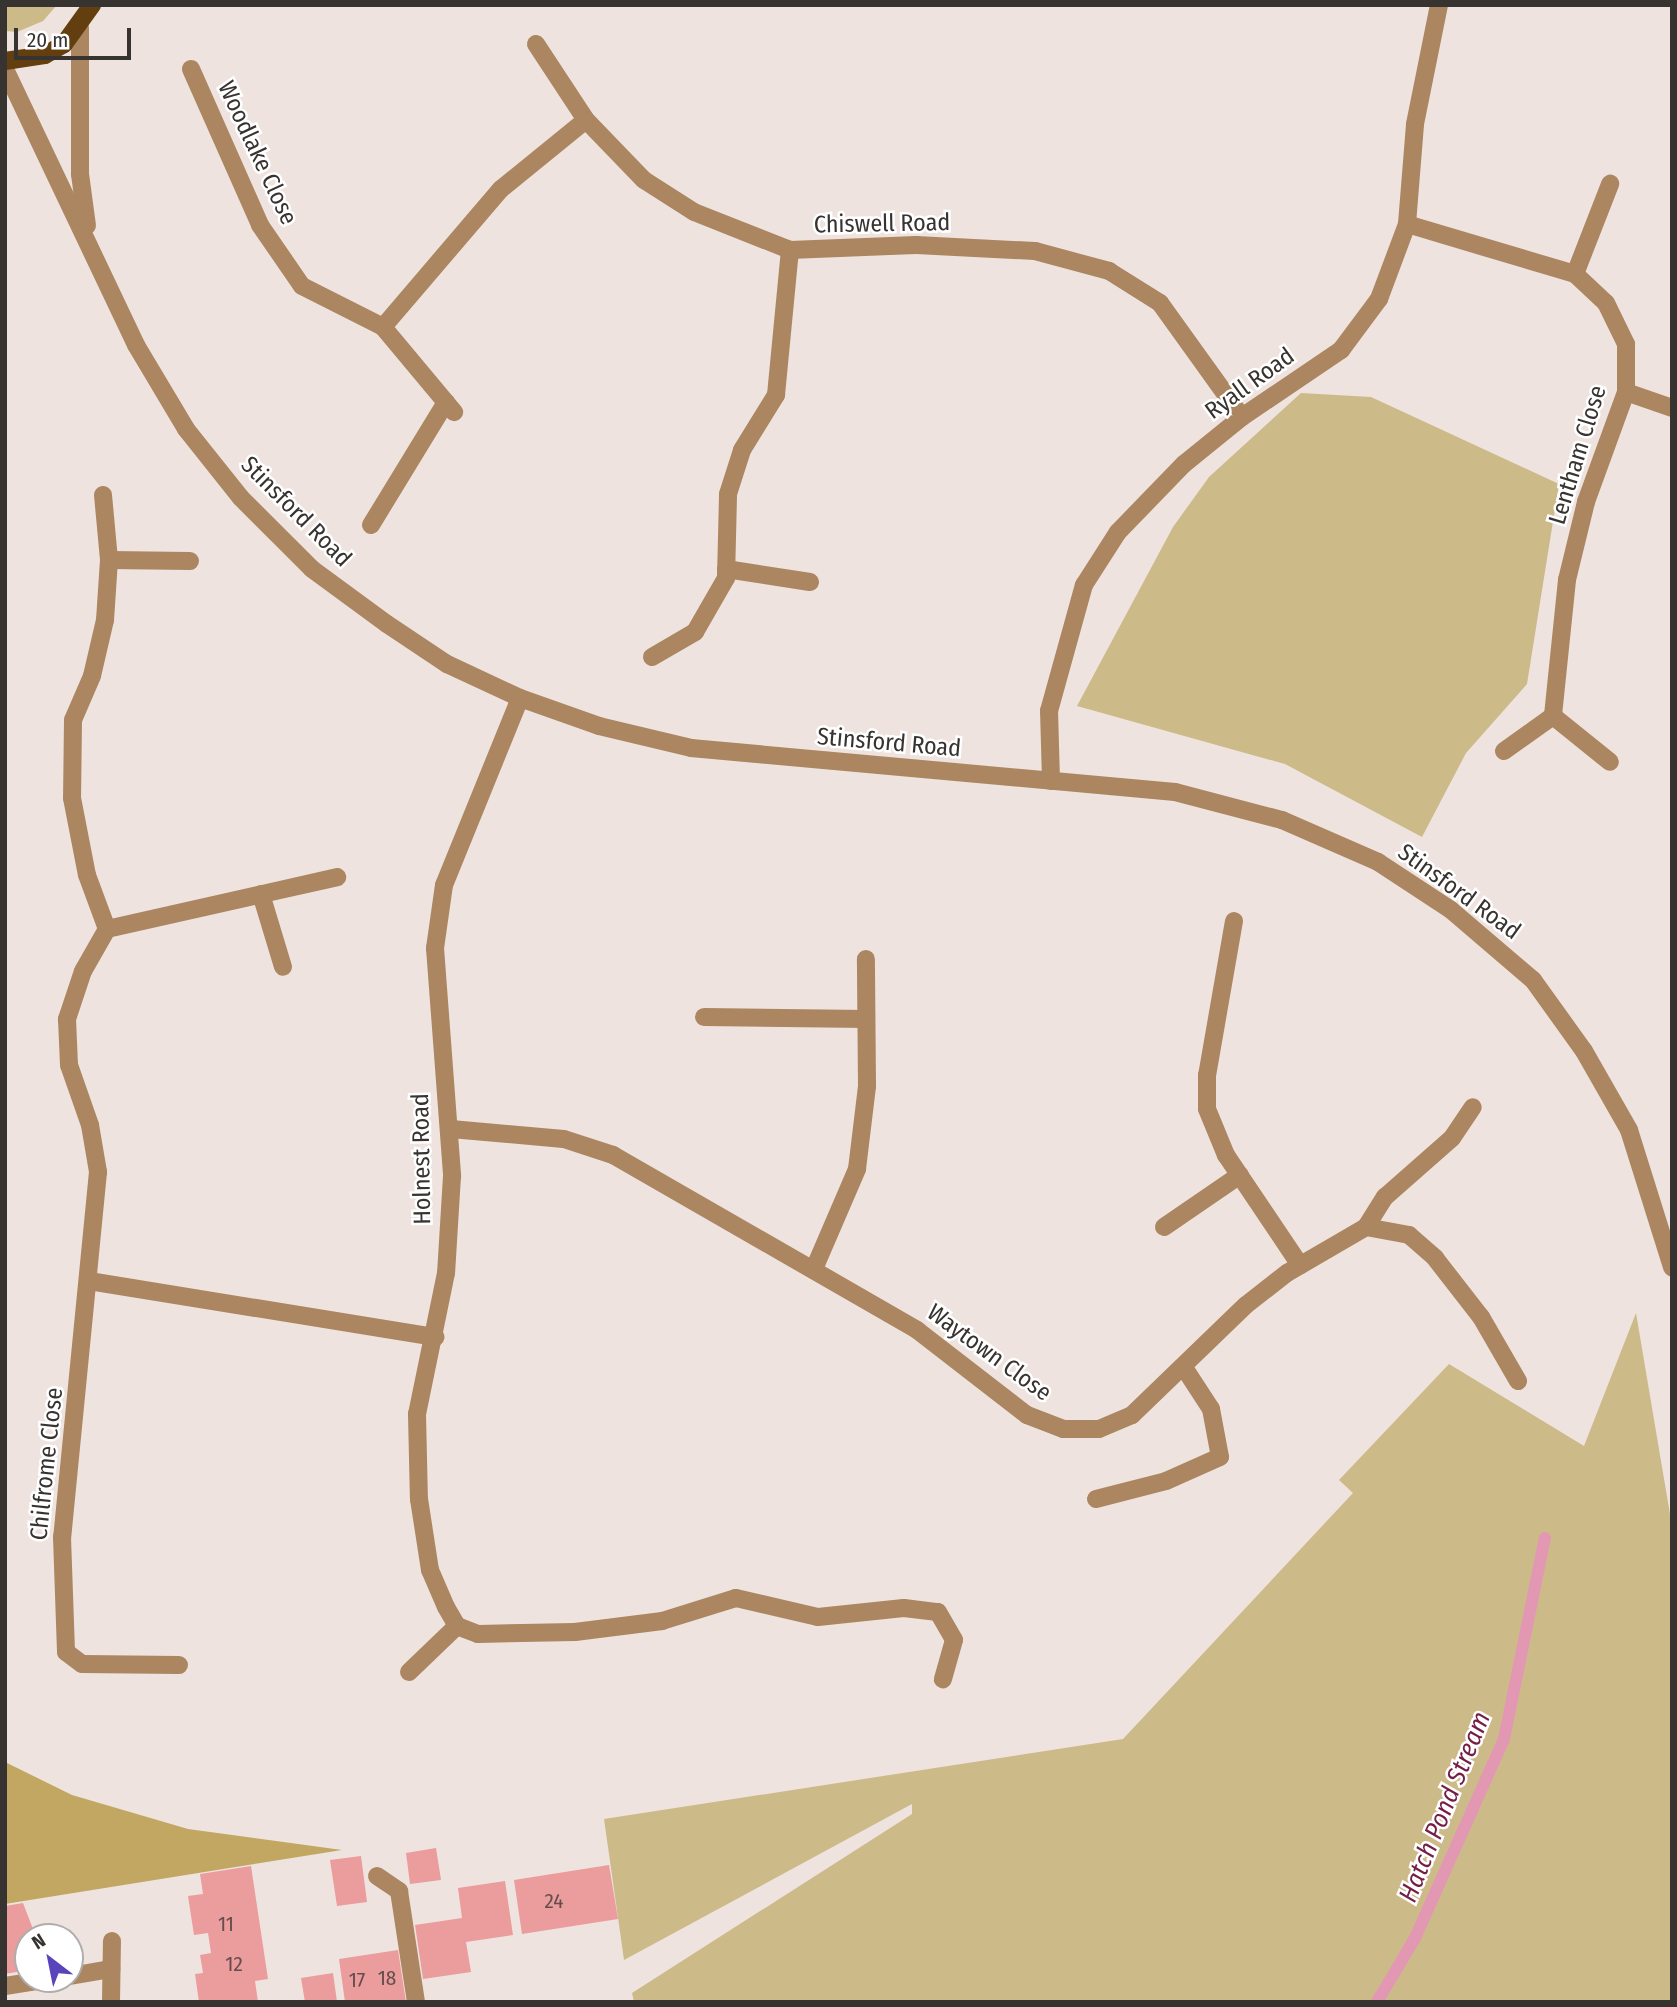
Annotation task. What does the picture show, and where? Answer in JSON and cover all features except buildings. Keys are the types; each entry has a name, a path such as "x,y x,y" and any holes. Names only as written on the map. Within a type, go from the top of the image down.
{"main road":[{"path":"5,61 46,55 80,28 92,5"}],"street":[{"name":"Ryall Road","path":"1051,781 1049,711 1084,584 1118,532 1184,464 1242,417 1340,350 1379,299 1408,224 1415,124 1439,5"},
{"name":"Stinsford Road","path":"80,28 80,174 89,240"},
{"name":"Chiswell Road","path":"536,44 586,120 644,180 694,212 790,250 916,245 1035,251 1109,271 1160,303 1242,417"},
{"name":"Stinsford Road","path":"5,69 89,240 136,345 186,429 241,498 312,569 387,624 447,664 520,698 599,726 691,748 1175,792 1282,820 1378,862 1451,910 1533,980 1584,1051 1629,1130 1672,1267"},
{"name":"Woodlake Close","path":"191,69 260,225 302,286 383,327 450,407 371,525"},
{"path":"383,327 501,189 586,120"},
{"path":"1575,274 1610,184"},
{"name":"Lentham Close","path":"1408,224 1575,274 1606,303 1626,344 1626,392 1586,502 1567,580 1553,716"},
{"path":"652,657 695,632 726,569 728,494 742,450 776,395 790,250"},
{"path":"1626,392 1672,408"},
{"path":"103,495 109,560 92,676 73,720 72,798 87,875 107,929 337,877"},
{"path":"109,560 190,561"},
{"path":"726,569 810,582"},
{"name":"Holnest Road","path":"457,1626 430,1570 419,1499 417,1414 435,1337 446,1273 451,1129 435,948 443,885 520,698"},
{"path":"1504,751 1553,716 1610,762"},
{"path":"261,894 283,967"},
{"path":"1234,921 1207,1075 1207,1109 1240,1175 1300,1265"},
{"name":"Chilfrome Close","path":"107,929 83,971 67,1019 69,1065 90,1125 98,1172 62,1537 66,1652 82,1664 179,1665"},
{"path":"814,1269 857,1169 867,1086 866,959"},
{"path":"704,1017 866,1019"},
{"name":"Waytown Close","path":"451,1129 564,1139 613,1155 917,1329 1027,1415 1063,1429 1099,1429 1132,1415 1246,1305 1300,1265 1366,1227 1385,1197 1452,1138 1473,1107"},
{"path":"1164,1227 1240,1175"},
{"path":"1366,1227 1409,1235 1435,1258 1481,1317 1518,1381"},
{"path":"89,1281 435,1337"},
{"path":"1096,1499 1166,1481 1220,1457 1210,1409 1183,1366"},
{"path":"409,1672 457,1626 478,1634 575,1632 662,1621 736,1598 818,1617 904,1608 938,1612 954,1640 943,1679"},
{"path":"377,1876 399,1891 416,2002"},
{"path":"111,2002 112,1941"},
{"path":"84,1974 111,1969"}],"shaded area":[{"path":"5,5 57,5 43,21 17,32 5,31"},
{"path":"1301,393 1371,397 1559,484 1527,684 1466,753 1422,837 1285,764 1077,706 1173,527 1209,477"},
{"path":"1636,1313 1672,1526 1672,2002 634,2002 632,1993 912,1814 912,1804 624,1960 604,1819 1123,1739 1353,1493 1339,1480 1449,1364 1584,1446"},
{"path":"5,1762 72,1795 188,1829 342,1850 5,1904"}],"waterway":[{"name":"Hatch Pond Stream","path":"1377,2002 1415,1938 1504,1739 1545,1538"}]}
